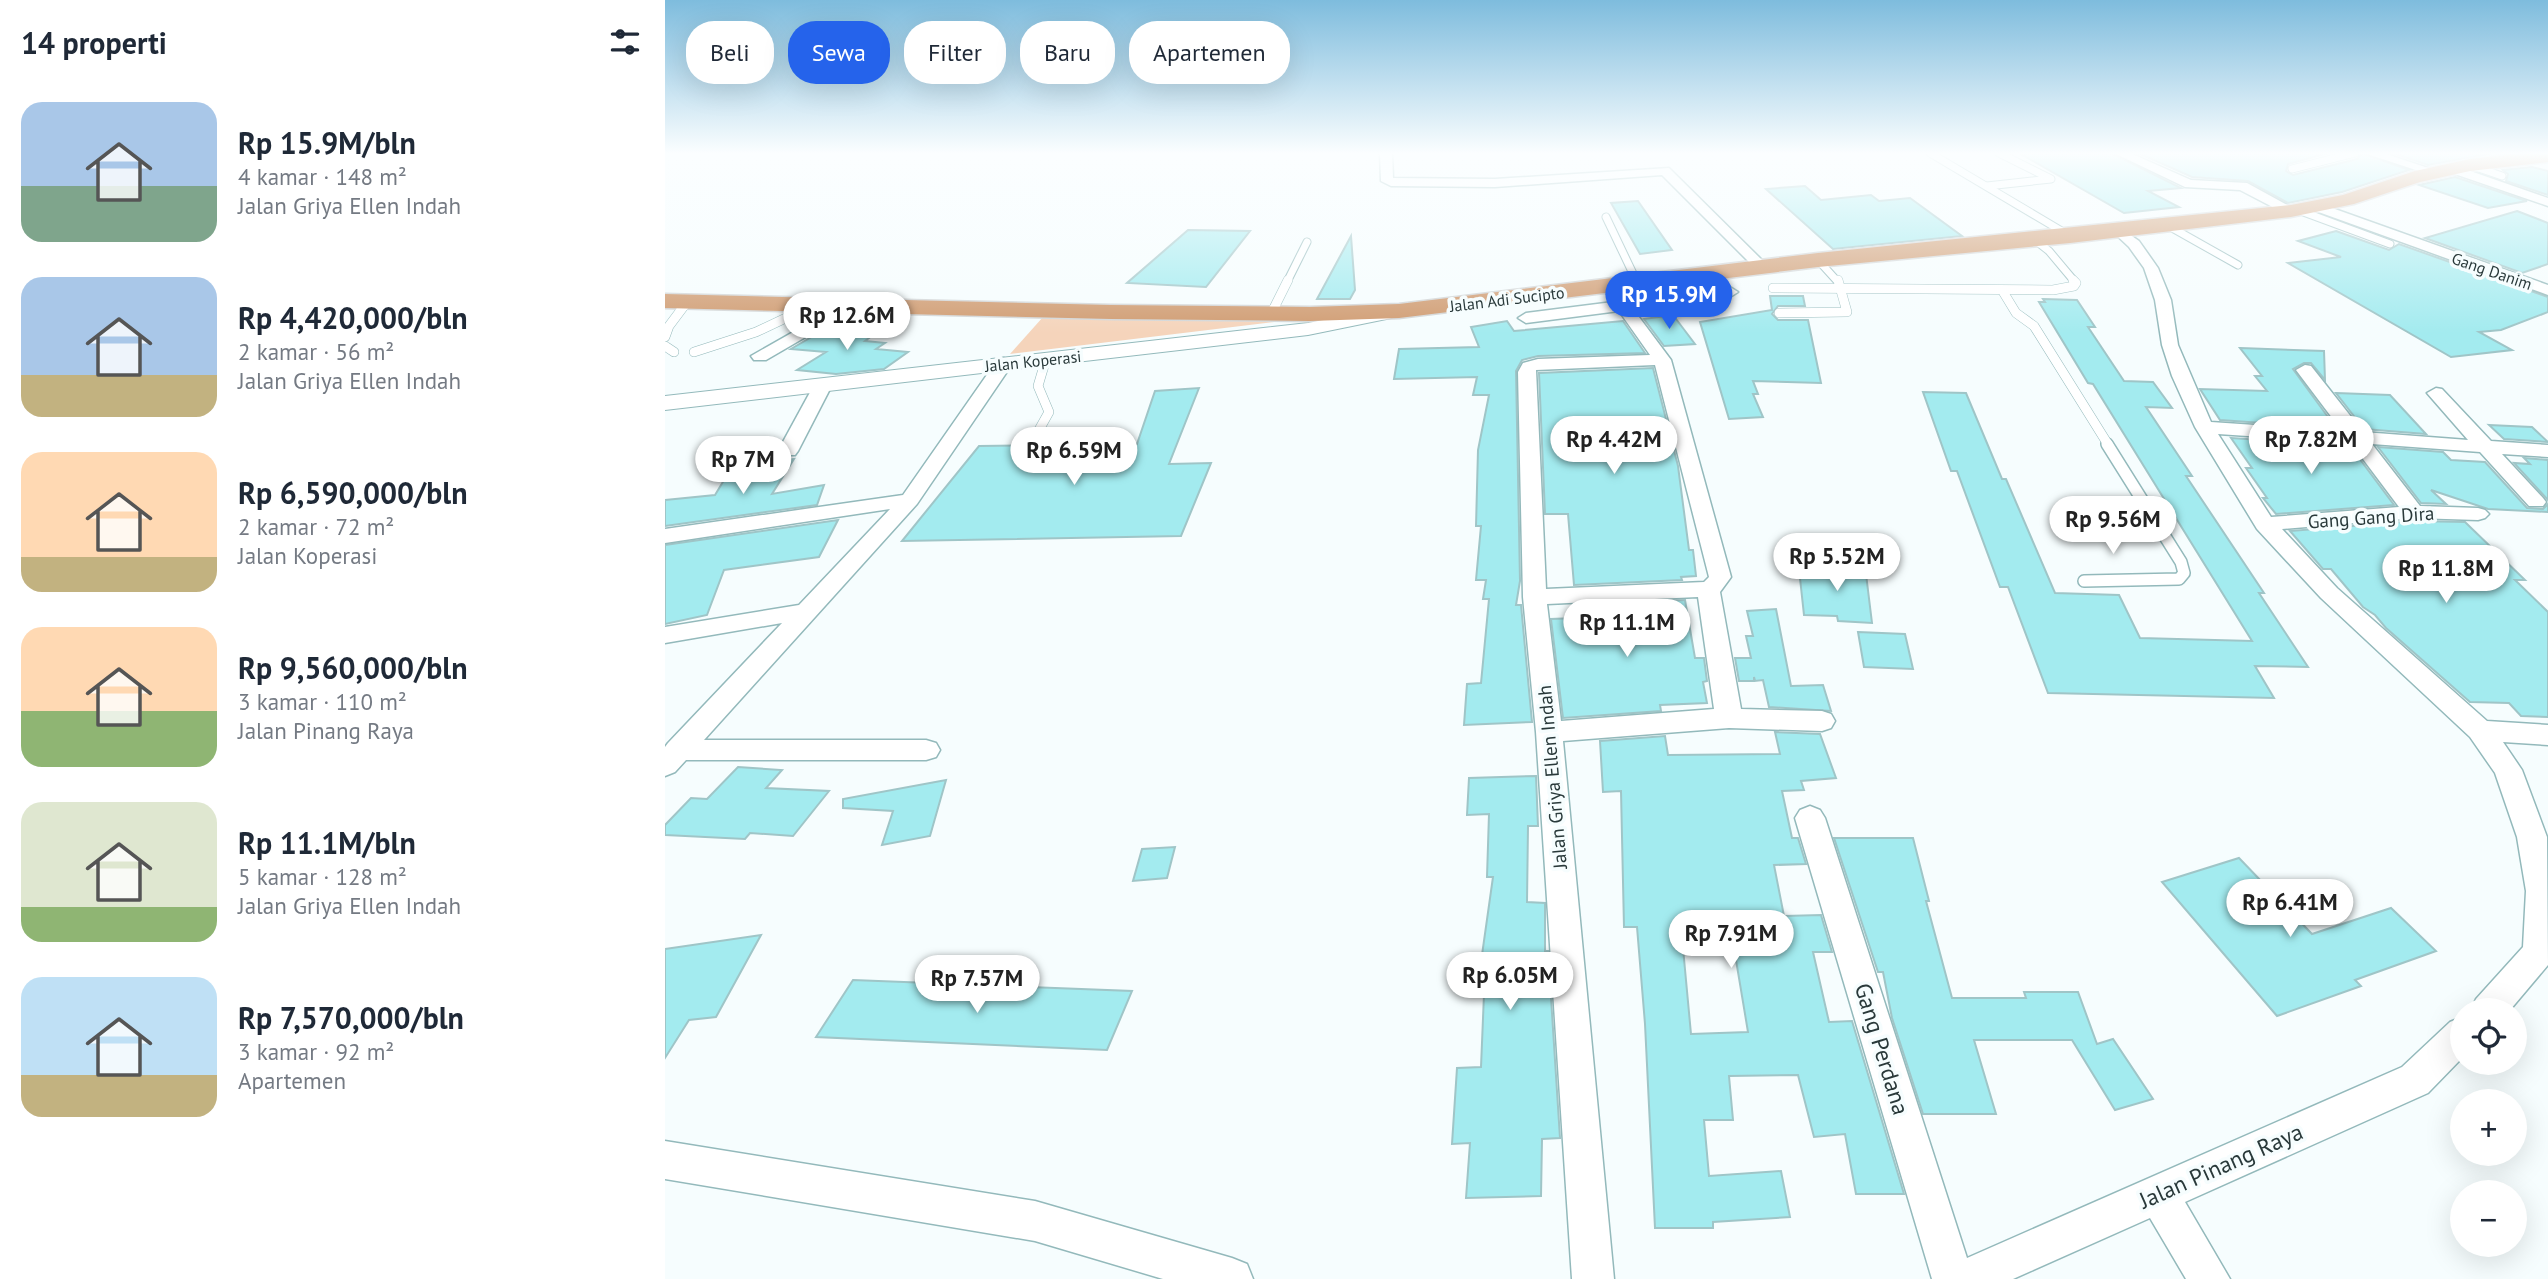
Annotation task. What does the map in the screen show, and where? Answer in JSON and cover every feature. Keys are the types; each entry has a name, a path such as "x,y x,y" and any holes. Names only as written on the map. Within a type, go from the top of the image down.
{"highway":[{"name":"Jalan Adi Sucipto","path":"676,302 809,307 1271,314 1309,322 1399,311 1617,297 1638,283 1762,267 1826,268 2042,245 2070,236 2127,238 2305,213"}],"street":[{"path":"1707,213 1762,267"},
{"name":"Gang Danim","path":"2321,213 2548,290"},
{"path":"2127,238 2151,268 2163,300 2170,345 2204,427 2265,524 2329,593 2480,730 2508,770 2532,837 2542,891 2543,955 2500,998"},
{"path":"1526,318 1617,297 1730,292"},
{"path":"1535,597 1708,589 1716,585 1720,577 1662,360 1617,297"},
{"path":"760,356 846,307"},
{"name":"Jalan Koperasi","path":"665,403 1046,359 1309,322"},
{"name":"Jalan Griya Ellen Indah","path":"1593,1279 1549,732 1535,597 1529,368 1538,365 1662,360"},
{"path":"668,761 810,611 910,500 1004,363"},
{"path":"2305,370 2414,512"},
{"path":"787,451 823,385"},
{"path":"2436,393 2536,502"},
{"path":"2204,427 2548,451"},
{"path":"665,536 910,500"},
{"name":"Gang Gang Dira","path":"2265,524 2414,512 2478,514"},
{"path":"1708,589 1729,718"},
{"path":"665,635 810,611"},
{"path":"1549,732 1729,718 1822,721"},
{"path":"2480,730 2548,735"},
{"path":"668,761 926,750"},
{"name":"Gang Perdana","path":"1809,818 1954,1279"},
{"name":"Jalan Pinang Raya","path":"1966,1279 2415,1080 2450,1046"},
{"path":"665,1160 1035,1221 1187,1273 1232,1279"},
{"path":"2158,1194 2209,1279"}],"lane":[{"path":"2031,213 2070,236"},
{"path":"2320,213 2390,244"},
{"path":"1606,217 1638,283"},
{"path":"2179,232 2238,265"},
{"path":"1271,314 1307,242"},
{"path":"1773,288 2053,290 2074,286 2076,284 2042,245"},
{"path":"1779,313 1845,314 1848,309 1841,288 1826,268"},
{"path":"2002,290 2016,313 2030,322 2041,337 2167,538 2181,562 2184,573 2179,579 2168,580 2084,580"},
{"path":"665,337 676,302"},
{"path":"694,352 756,332 809,307"},
{"path":"665,346 674,352"},
{"path":"1035,437 1049,412 1038,386 1046,359"}],"shaded area":[{"path":"1043,317 1306,318 1010,354"}],"building":[{"path":"1617,213 1646,213 1672,250 1640,254"},
{"path":"1792,213 1930,213 1962,236 1833,249"},
{"path":"2511,213 2521,213 2548,223 2548,264 2522,273 2425,238"},
{"path":"1188,230 1250,231 1206,287 1127,283"},
{"path":"2336,231 2389,250 2399,244 2548,297 2548,312 2501,330 2479,332 2512,350 2451,357 2288,263 2341,257 2298,241"},
{"path":"1351,236 1355,290 1350,299 1317,299"},
{"path":"1770,296 1803,296 1805,306 1778,306 1772,314 1778,320 1808,320 1821,383 1753,381 1758,394 1753,394 1763,417 1729,419 1700,322 1772,310"},
{"path":"2043,299 2077,300 2095,327 2088,327 2124,381 2153,382 2172,408 2146,407 2192,476 2186,476 2264,593 2259,593 2308,667 2255,666 2274,698 2048,693 2008,587 2000,587 1957,471 1951,471 1923,392 1966,393 2055,593 2119,595 2140,638 2252,641 2093,384 2088,383 2039,302 2045,302"},
{"path":"1673,315 1695,344 1664,346 1644,319"},
{"path":"1507,321 1514,331 1623,321 1645,353 1538,356 1522,360 1516,371 1520,581 1516,605 1521,605 1532,722 1464,725 1467,684 1481,683 1489,599 1483,599 1486,580 1476,580 1481,526 1476,526 1478,450 1489,395 1473,395 1477,377 1394,379 1399,349 1479,347 1471,327"},
{"path":"827,328 880,330 865,341 885,343 876,349 908,352 884,369 836,374 797,370 826,352 791,349"},
{"path":"2240,348 2324,351 2325,380 2311,363 2304,363 2293,369 2336,428 2220,420 2200,389 2267,391 2255,376 2262,376"},
{"path":"1653,368 1678,466 1689,550 1693,550 1696,576 1681,577 1682,580 1574,585 1568,514 1545,514 1539,373"},
{"path":"1199,388 1169,464 1211,463 1181,536 902,541 979,446 1137,444 1155,391"},
{"path":"2336,393 2390,395 2426,434 2364,429"},
{"path":"2489,425 2532,427 2548,442 2504,439"},
{"path":"2231,438 2350,446 2394,505 2276,514 2263,498 2267,498 2246,468 2252,468"},
{"path":"2378,447 2443,452 2451,460 2485,462 2527,508 2543,509 2548,504 2548,512 2488,509 2431,490 2446,504 2421,503"},
{"path":"2524,458 2548,460 2548,500 2514,463 2530,464"},
{"path":"794,459 772,494 824,485 817,505 665,526 665,500 715,495 732,467"},
{"path":"838,520 819,557 724,570 707,615 665,624 665,545"},
{"path":"2414,521 2465,522 2525,580 2515,580 2548,612 2548,717 2521,716 2509,703 2470,702 2363,607 2331,569 2323,569 2290,531"},
{"path":"1833,563 1865,566 1872,623 1838,621 1837,616 1804,615 1799,569 1834,570"},
{"path":"1685,600 1695,658 1704,658 1707,681 1703,682 1707,703 1660,705 1661,711 1563,718 1551,619 1577,618 1576,605"},
{"path":"1776,609 1791,686 1823,685 1831,711 1769,707 1763,680 1755,681 1754,677 1754,681 1739,681 1735,658 1751,658 1746,636 1753,636 1747,611"},
{"path":"1858,632 1905,634 1913,669 1864,667"},
{"path":"1775,732 1820,734 1836,778 1801,781 1804,790 1782,791 1792,838 1798,838 1806,864 1774,865 1784,916 1821,915 1832,952 1813,952 1829,1022 1852,1021 1904,1194 1856,1194 1845,1134 1814,1137 1798,1075 1729,1076 1733,1120 1704,1120 1709,1176 1781,1171 1790,1217 1713,1222 1713,1228 1655,1228 1645,1024 1637,927 1624,927 1621,791 1603,792 1600,741 1665,736 1668,755 1780,754","holes":["1683,948 1734,948 1748,1032 1691,1034"]},
{"path":"738,767 782,770 766,788 829,791 793,836 750,833 745,839 665,835 665,825 691,798 707,799"},
{"path":"1536,776 1538,826 1528,826 1527,902 1545,903 1545,951 1548,951 1560,1138 1542,1139 1541,1196 1466,1198 1470,1143 1452,1144 1457,1068 1481,1067 1484,994 1478,994 1479,955 1482,955 1493,877 1487,877 1489,814 1467,815 1469,778"},
{"path":"946,780 930,836 882,845 893,811 843,808 843,799"},
{"path":"1834,838 1913,838 1929,901 1926,901 1952,998 2026,998 2024,992 2078,992 2097,1044 2113,1039 2153,1099 2115,1110 2072,1040 1974,1040 1996,1114 1923,1114 1892,1018 1883,972 1878,972"},
{"path":"1175,847 1167,878 1133,881 1142,849"},
{"path":"2239,858 2312,934 2391,908 2436,951 2355,980 2361,986 2277,1016 2162,882"},
{"path":"761,935 716,1017 689,1020 665,1058 665,949"},
{"path":"853,980 1132,991 1107,1050 816,1037"}]}
